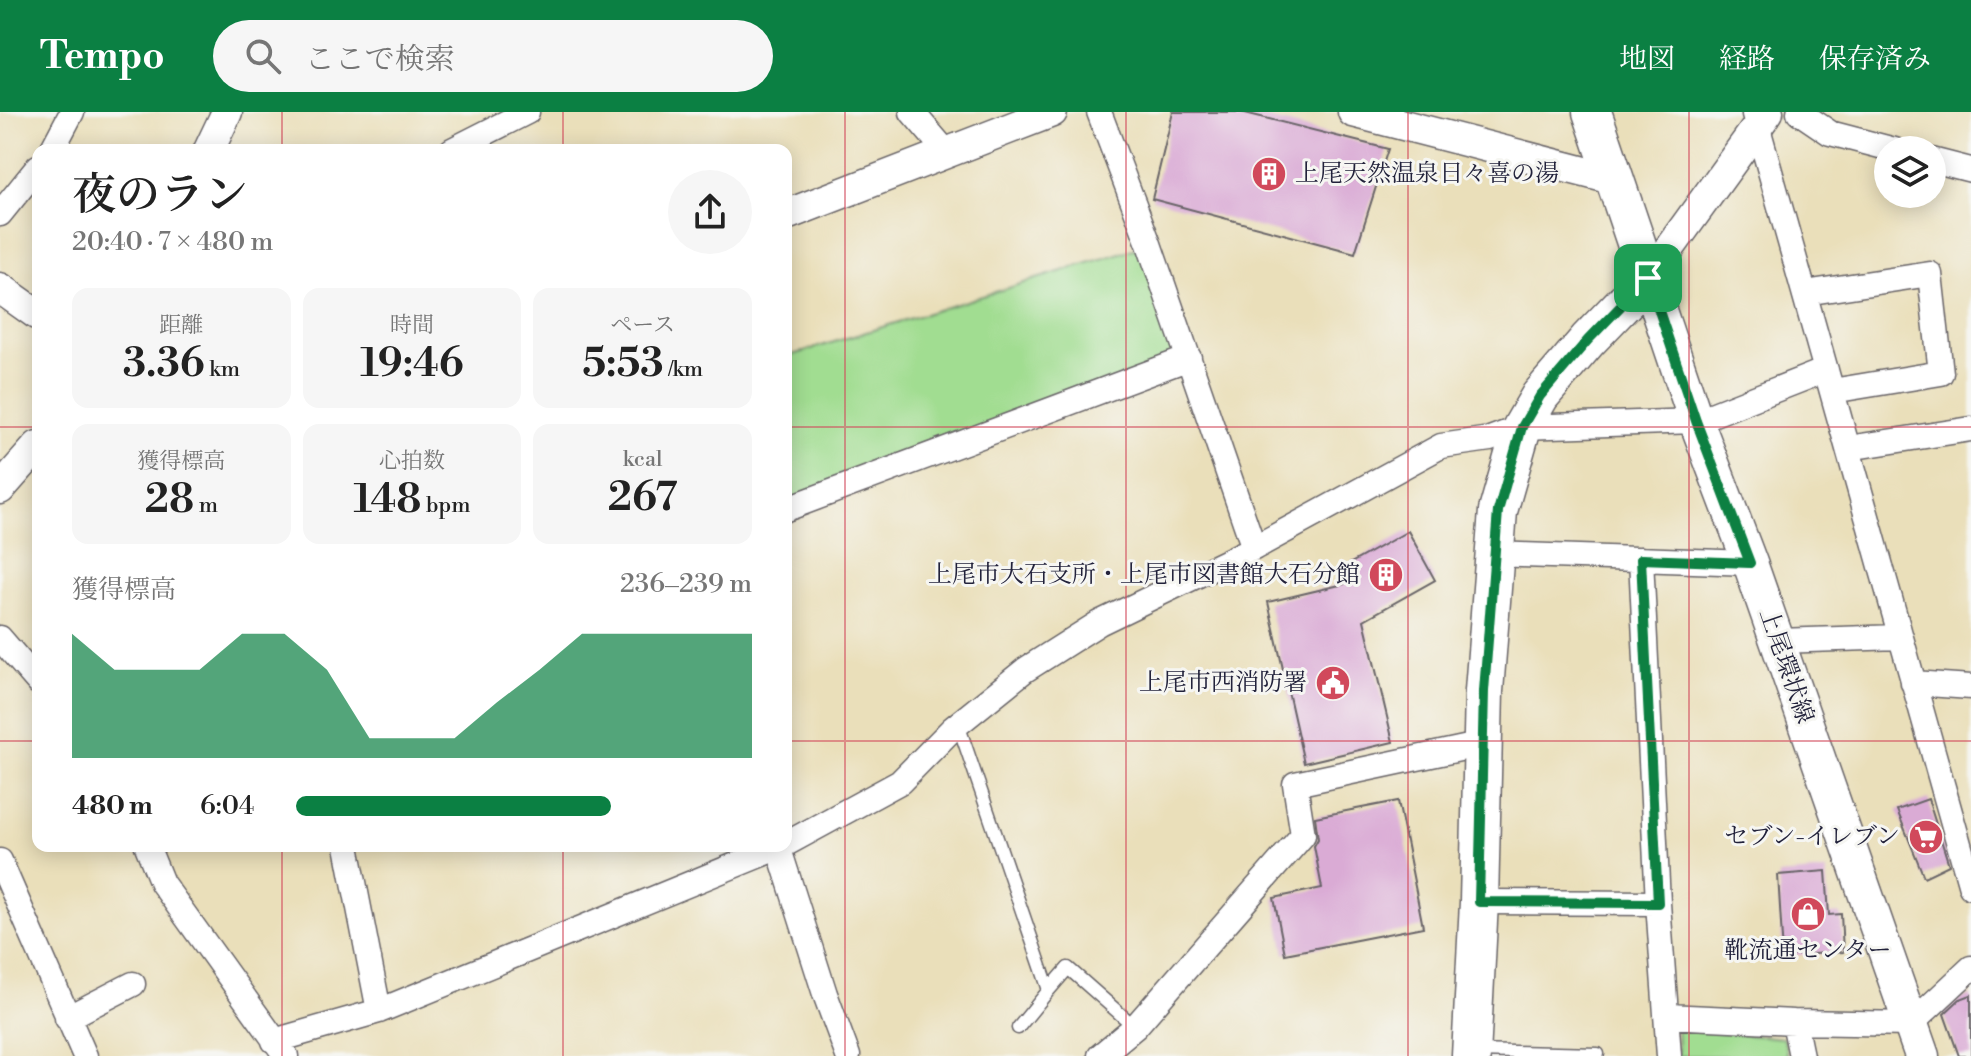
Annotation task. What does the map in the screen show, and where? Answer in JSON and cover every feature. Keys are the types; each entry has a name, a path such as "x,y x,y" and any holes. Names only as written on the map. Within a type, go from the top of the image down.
{"main road":[{"path":"1471,1054 1483,744 1498,511 1522,427 1540,396 1588,340 1648,278 1592,112"},
{"name":"上尾環状線","path":"1648,278 1922,1056"}],"street":[{"path":"55,144 72,112"},
{"path":"212,144 227,112"},
{"path":"464,144 527,112"},
{"path":"912,112 948,154"},
{"path":"792,213 1052,112"},
{"path":"1099,112 1254,548"},
{"path":"1353,112 1616,180"},
{"path":"1799,112 1830,133 1874,145"},
{"path":"1648,278 1760,116"},
{"path":"1760,116 1805,293 1971,887"},
{"path":"1946,164 1971,170"},
{"path":"0,214 32,174"},
{"path":"792,840 900,782 958,724 1025,670 1099,623 1254,548 1441,446 1490,439 1522,427 1696,421 1829,380 1941,373 1930,274 1805,293"},
{"path":"0,288 32,311"},
{"path":"792,507 1189,358"},
{"path":"1848,448 1971,429"},
{"path":"0,489 32,453"},
{"path":"1493,554 1750,563"},
{"path":"1641,559 1669,1056"},
{"path":"1778,641 1900,637"},
{"path":"0,638 32,675"},
{"path":"1913,683 1971,687"},
{"path":"1100,1056 1135,1027 1303,835 1295,784 1483,744"},
{"path":"149,852 162,883 280,1049 766,852"},
{"path":"348,852 379,1011"},
{"path":"783,852 825,994 848,1056"},
{"path":"0,861 85,1056"},
{"path":"1479,902 1658,903"},
{"path":"1667,1016 1911,1024 1971,968"},
{"path":"67,1018 133,984"},
{"path":"1794,1022 1801,1056"}],"lane":[{"path":"958,724 1049,990"},
{"path":"1018,1028 1068,968 1135,1027"},
{"path":"1471,1054 1598,1054"}],"green space":[{"path":"1149,244 1189,358 792,507 792,355"},
{"path":"1677,1029 1784,1038 1787,1056 1678,1056"}],"building":[{"name":"上尾天然温泉日々喜の湯","path":"1173,112 1241,112 1388,149 1355,253 1152,199"},
{"name":"上尾市西消防署","path":"1408,531 1435,580 1364,620 1393,742 1304,763 1268,602 1344,584 1337,571"},
{"name":"セブン-イレブン","path":"1928,799 1949,865 1924,877 1897,810"},
{"path":"1398,801 1423,927 1285,954 1274,898 1322,888 1314,846 1318,839 1315,817"},
{"path":"1826,871 1829,915 1841,914 1843,952 1783,956 1778,875"},
{"path":"1971,995 1971,1056 1959,1056 1944,1014 1960,999"}],"place":[{"name":"上尾天然温泉日々喜の湯","path":"1269,174"},
{"name":"上尾市大石支所・上尾市図書館大石分館","path":"1386,575"},
{"name":"上尾市西消防署","path":"1333,683"},
{"name":"セブン-イレブン","path":"1926,837"},
{"name":"靴流通センター","path":"1808,914"}],"route":[{"path":"1648,278 1696,421 1750,563 1641,559 1658,903 1479,902 1484,691 1498,511 1522,427 1540,396 1588,340 1648,278"}]}
